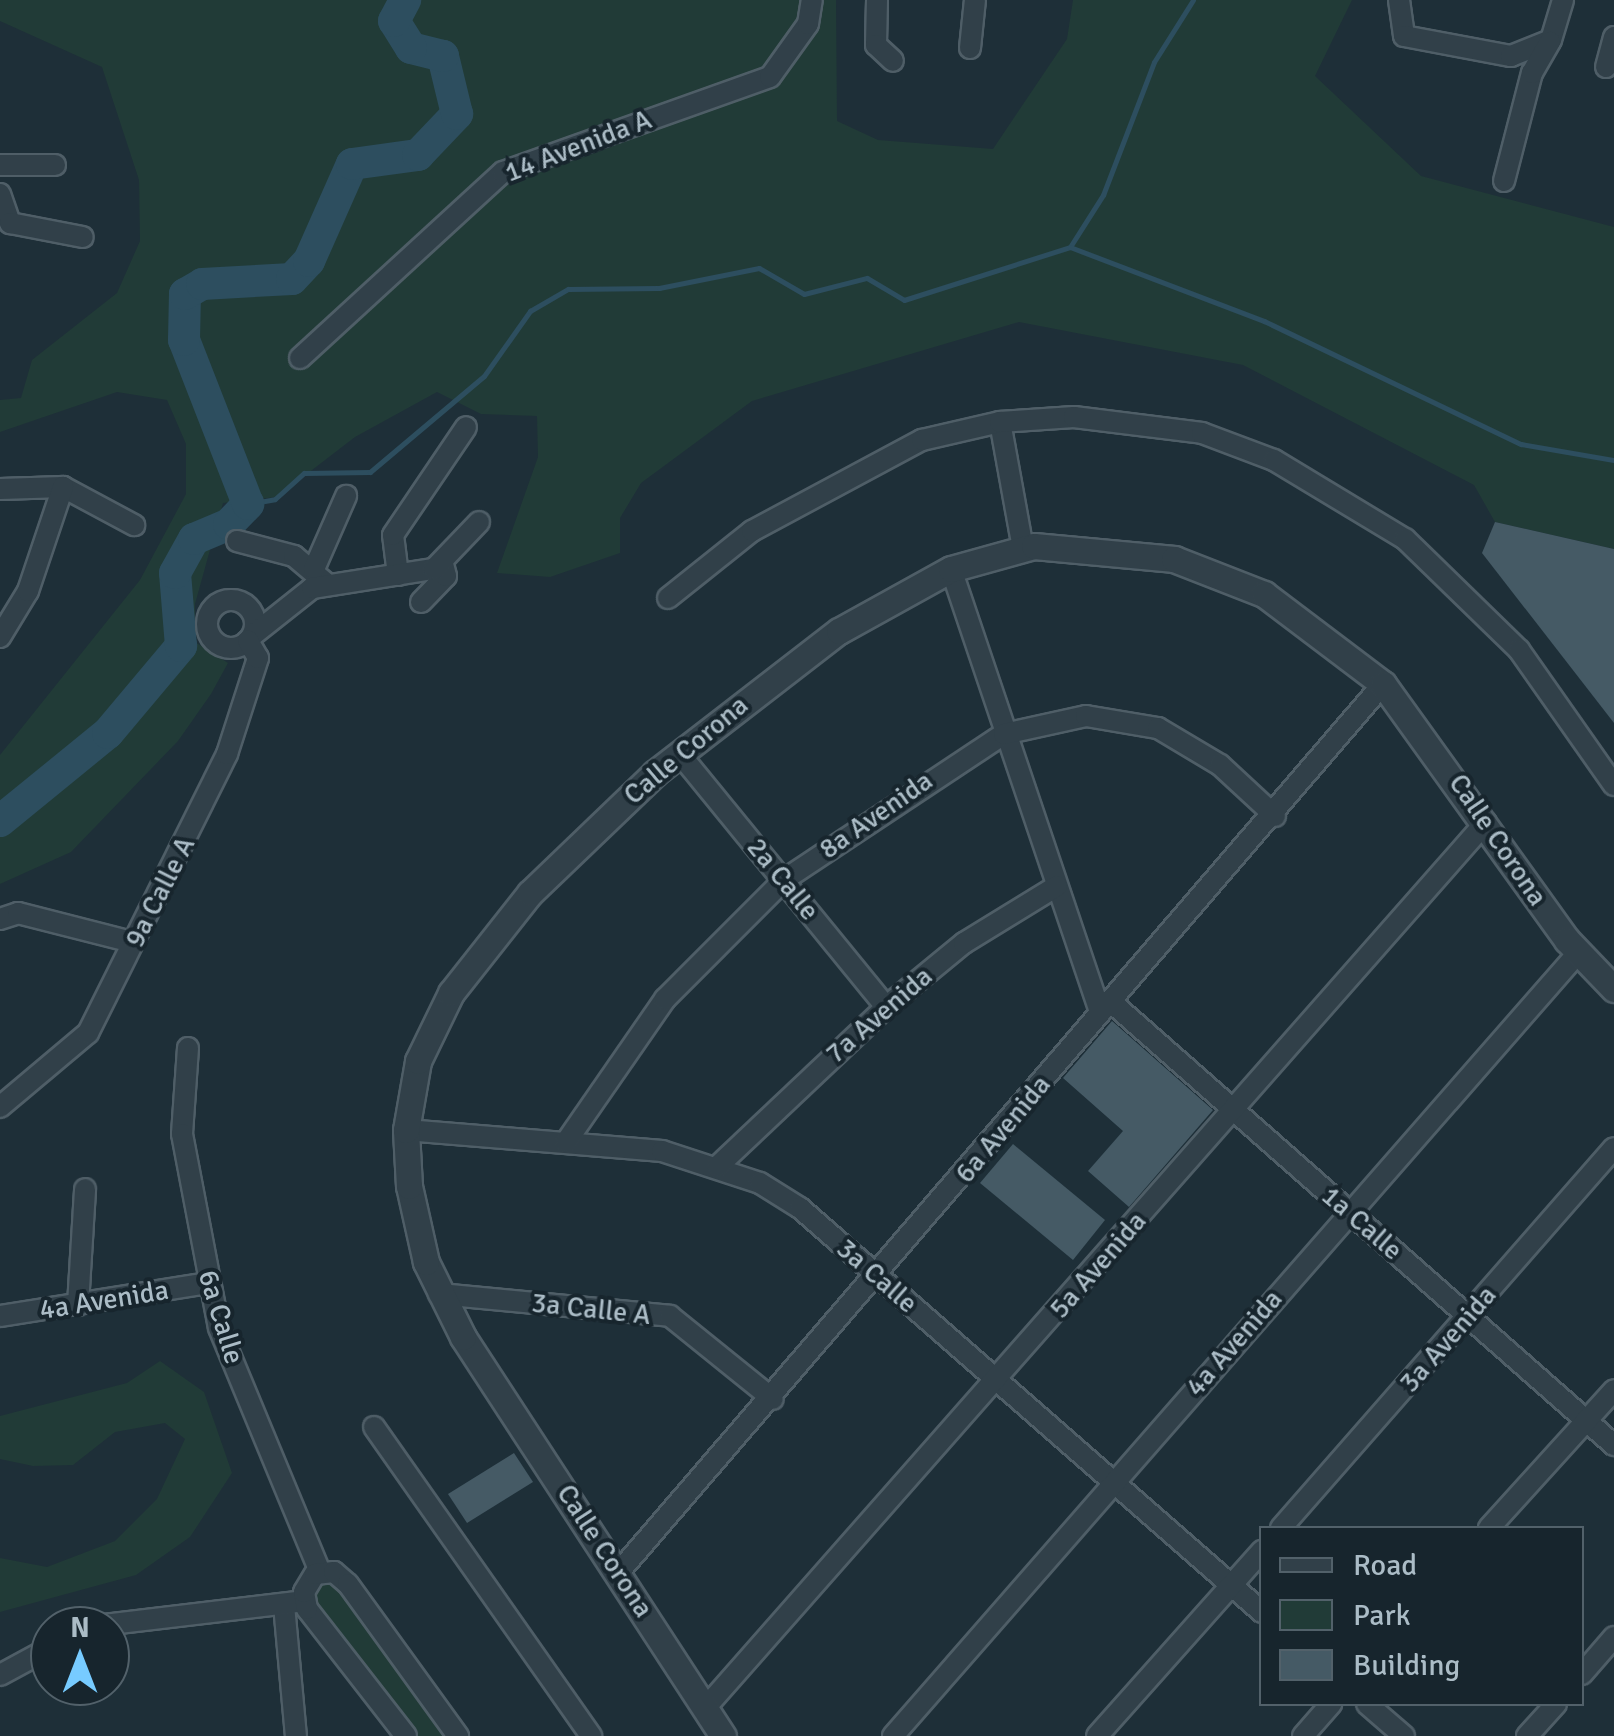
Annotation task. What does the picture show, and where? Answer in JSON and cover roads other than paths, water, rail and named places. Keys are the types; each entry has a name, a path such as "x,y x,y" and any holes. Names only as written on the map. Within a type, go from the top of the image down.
{"street":[{"name":"14 Avenida A","path":"300,358 503,172 770,77 794,49 812,0"},
{"path":"877,0 876,45 892,61"},
{"path":"970,48 975,0"},
{"path":"1399,0 1400,32 1429,44 1511,56 1551,40"},
{"path":"1504,181 1532,73 1551,40 1562,0"},
{"path":"1606,67 1614,36"},
{"path":"0,165 55,165"},
{"path":"1,198 10,223 83,237"},
{"path":"668,598 752,531 830,483 922,440 1000,422 1074,417 1202,433 1342,496 1405,539 1518,650 1614,785"},
{"path":"1000,422 1023,548"},
{"path":"398,575 393,536 466,427"},
{"path":"0,638 28,591 64,487"},
{"path":"0,489 64,487 134,525"},
{"path":"321,576 346,496"},
{"path":"237,541 321,576 370,584 443,564 479,522"},
{"name":"Calle Corona","path":"723,1736 439,1294 414,1223 406,1130 430,1030 475,958 561,860 679,752 839,631 951,570 1023,548 1138,552 1224,575 1300,615 1383,684 1578,953 1614,988"},
{"path":"421,602 446,576 443,564"},
{"name":"1a Calle","path":"951,570 1057,886 1105,1007 1233,1111 1614,1445"},
{"name":"9a Calle A","path":"0,1106 88,1032 227,754 258,658 250,638 321,576"},
{"name":"6a Avenida","path":"620,1572 773,1400 1105,1007 1275,816 1383,684"},
{"name":"8a Avenida","path":"566,1142 665,1000 784,880 1004,734 1086,716 1158,728 1220,765 1275,816"},
{"name":"2a Calle","path":"679,752 886,1007"},
{"name":"5a Avenida","path":"707,1706 998,1381 1486,822"},
{"name":"7a Avenida","path":"718,1166 886,1007 964,944 1057,886"},
{"path":"0,918 18,913 132,942"},
{"name":"4a Avenida","path":"895,1735 1578,953"},
{"name":"6a Calle","path":"188,1048 182,1134 219,1328 320,1572"},
{"name":"3a Calle","path":"406,1130 566,1142 718,1166 800,1208 1259,1609"},
{"name":"3a Avenida","path":"1283,1526 1614,1148"},
{"path":"78,1305 85,1189"},
{"name":"4a Avenida","path":"0,1316 208,1283"},
{"name":"3a Calle A","path":"439,1294 670,1316 773,1400"},
{"path":"1491,1526 1614,1390"},
{"path":"374,1427 591,1736"},
{"path":"1097,1736 1259,1554"},
{"path":"296,1736 294,1602 308,1580 320,1572 348,1584 458,1736"},
{"path":"130,1619 178,1610 294,1602"},
{"path":"294,1602 406,1736"},
{"path":"1584,1672 1614,1637"},
{"path":"0,1675 30,1659"},
{"path":"1303,1736 1329,1706"},
{"path":"1369,1706 1404,1736"},
{"path":"1527,1736 1554,1706"}],"waterway":[{"path":"0,821 108,733 181,646 175,573 194,539 229,524 248,504 184,340 185,294 202,284 292,279 309,261 352,164 418,155 457,114 443,56 411,48 394,21 405,0"},
{"path":"1070,247 1103,195 1154,62 1193,0"},
{"path":"248,504 275,499 304,473 370,472 484,376 530,311 568,289 659,288 759,268 804,294 867,278 904,300 1070,247 1264,321 1521,444 1614,460"}]}
